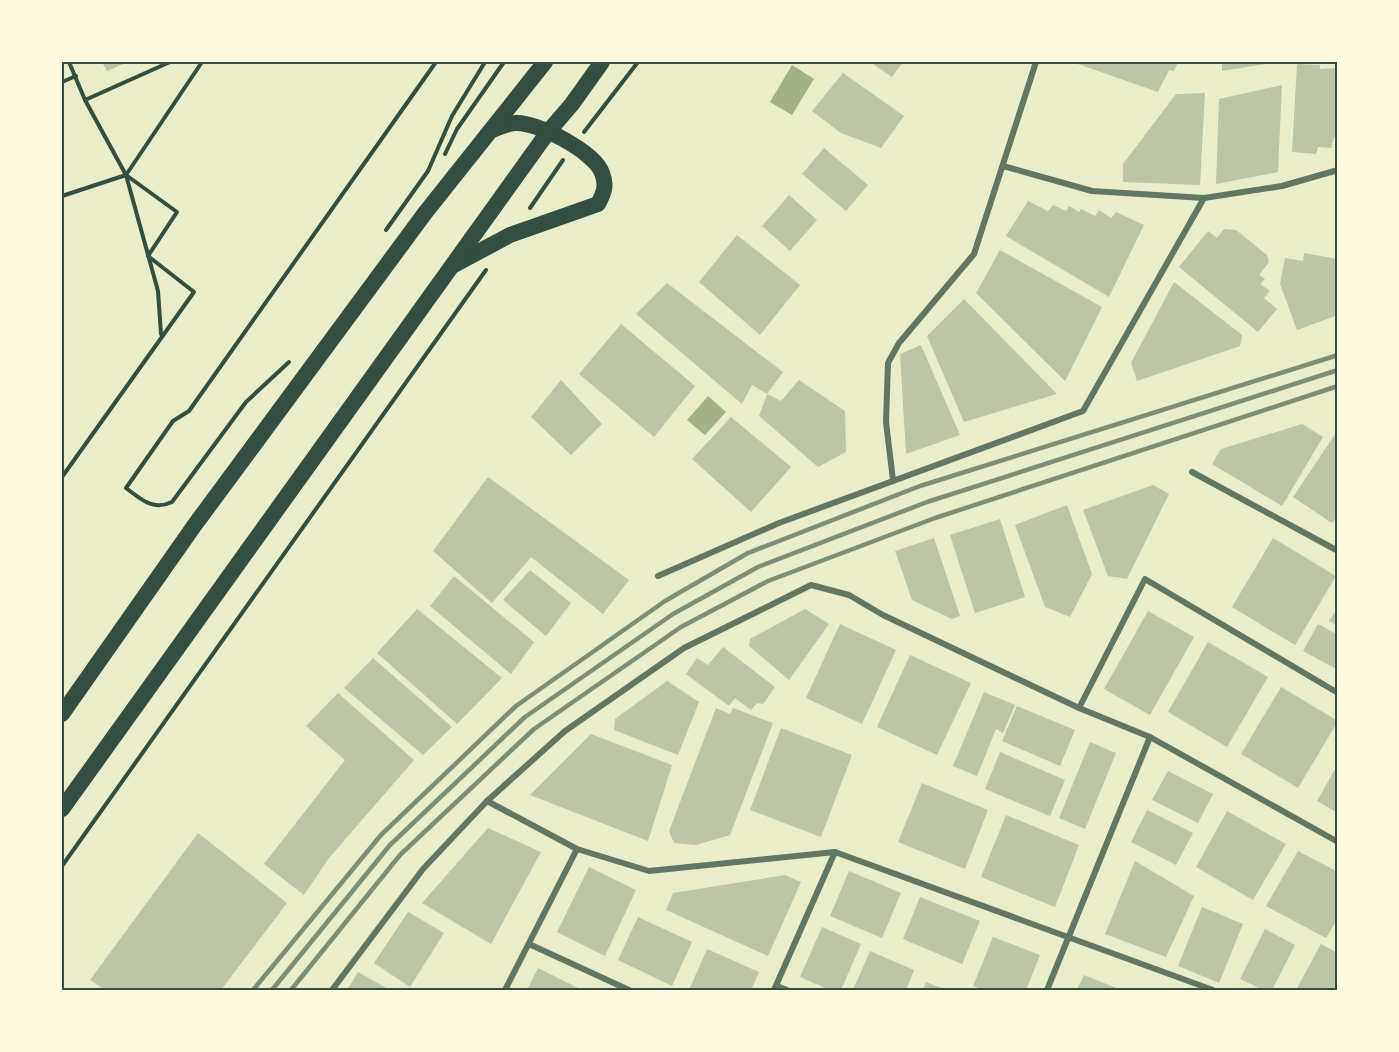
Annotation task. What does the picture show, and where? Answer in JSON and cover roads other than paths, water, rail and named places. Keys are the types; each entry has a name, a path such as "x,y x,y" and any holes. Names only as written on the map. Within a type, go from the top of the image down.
{"highway":[{"path":"62,714 194,526 418,222 545,62"},
{"path":"62,809 450,267 602,62"},
{"path":"450,267 510,235 598,204 606,190 596,161 548,132 530,124 513,122 491,131"}],"street":[{"path":"893,480 886,423 888,363 899,343 975,254 1036,62"},
{"path":"1003,166 1092,191 1204,198 1282,186 1338,170"},
{"path":"658,576 779,523 1083,411 1204,198"},
{"path":"1192,472 1338,551"},
{"path":"1079,708 1145,579 1338,693"},
{"path":"332,990 423,869 487,801 565,731 684,648 811,585 849,595 884,615 1079,708 1150,737 1338,842"},
{"path":"1047,990 1070,940 1150,737"},
{"path":"487,801 577,849 649,871 835,852 1070,940 1213,990"},
{"path":"505,990 577,849"},
{"path":"787,990 776,988 835,852"},
{"path":"530,944 629,990"}],"railway":[{"path":"253,990 381,835 516,706 665,601 748,553 920,486 1338,355"},
{"path":"272,990 390,845 525,717 673,614 758,567 927,502 1338,370"},
{"path":"291,990 400,855 534,729 681,627 768,581 935,518 1338,386"}]}
